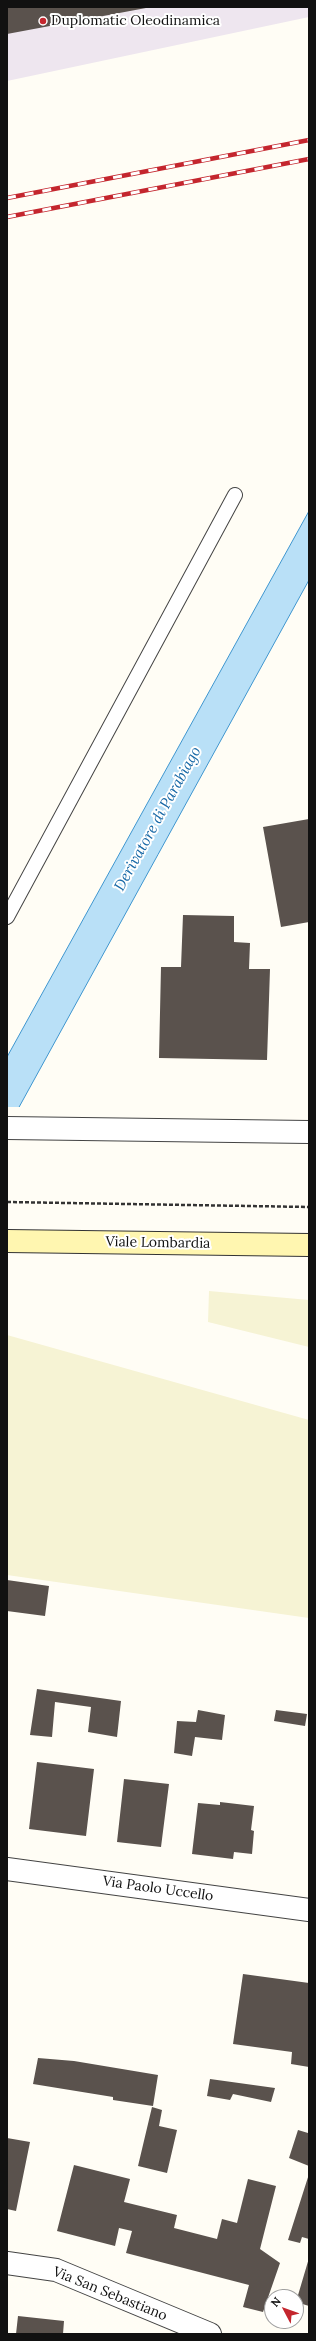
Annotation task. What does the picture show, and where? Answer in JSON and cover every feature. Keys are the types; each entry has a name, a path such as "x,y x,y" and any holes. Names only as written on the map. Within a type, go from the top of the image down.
{"main road":[{"name":"Viale Lombardia","path":"7,1241 309,1245"}],"street":[{"path":"13,1128 309,1132"},
{"name":"Via Paolo Uccello","path":"7,1869 309,1910"},
{"name":"Via San Sebastiano","path":"7,2263 56,2270 210,2334"}],"lane":[{"path":"7,917 235,496"}],"path":[{"path":"7,1202 309,1207"}],"shaded area":[{"path":"7,7 309,7 309,17 7,81"},
{"path":"209,1291 309,1300 309,1347 208,1322"},
{"path":"7,1335 309,1420 309,1618 7,1575"}],"water":[{"name":"Derivatore di Parabiago","path":"309,511 309,580 7,1129 7,1057"}],"pier":[{"path":"7,1107 21,1107 7,1131"}],"building":[{"name":"Duplomatic Oleodinamica","path":"7,7 146,7 146,8 7,34"},
{"path":"309,819 309,922 281,927 263,827"},
{"path":"183,915 234,916 234,942 250,943 249,969 270,969 267,1060 159,1058 161,967 181,967"},
{"path":"7,1580 49,1586 45,1616 7,1611"},
{"path":"37,1689 121,1701 117,1737 88,1732 91,1707 55,1702 52,1737 30,1735"},
{"path":"198,1710 225,1715 222,1740 195,1737 192,1756 174,1753 177,1721 196,1722"},
{"path":"276,1710 307,1714 305,1726 274,1721"},
{"path":"37,1762 94,1769 86,1836 29,1829"},
{"path":"124,1779 169,1784 161,1847 117,1842"},
{"path":"220,1802 254,1806 251,1830 254,1831 252,1854 234,1852 233,1859 192,1854 198,1803 220,1805"},
{"path":"243,1974 309,1983 309,2067 291,2064 292,2052 233,2044"},
{"path":"38,2058 74,2061 158,2075 153,2106 113,2100 113,2097 33,2084"},
{"path":"210,2079 275,2088 271,2102 233,2094 230,2100 207,2096"},
{"path":"152,2107 162,2110 159,2126 177,2130 167,2173 138,2166"},
{"path":"309,2129 309,2166 289,2158 298,2130 308,2133"},
{"path":"7,2138 30,2142 16,2211 7,2209"},
{"path":"74,2165 130,2179 124,2202 177,2215 174,2228 217,2239 222,2219 237,2223 248,2179 276,2186 260,2249 280,2263 271,2289 264,2289 263,2312 243,2307 249,2285 126,2253 132,2231 119,2228 115,2246 57,2231"},
{"path":"309,2174 309,2239 302,2237 300,2243 288,2240"},
{"path":"309,2258 309,2306 304,2304 304,2289 300,2289"},
{"path":"18,2316 64,2321 63,2334 16,2334"}],"railway":[{"path":"7,198 309,140"},
{"path":"7,217 309,159"}],"place":[{"name":"Duplomatic Oleodinamica","path":"43,21"}]}
